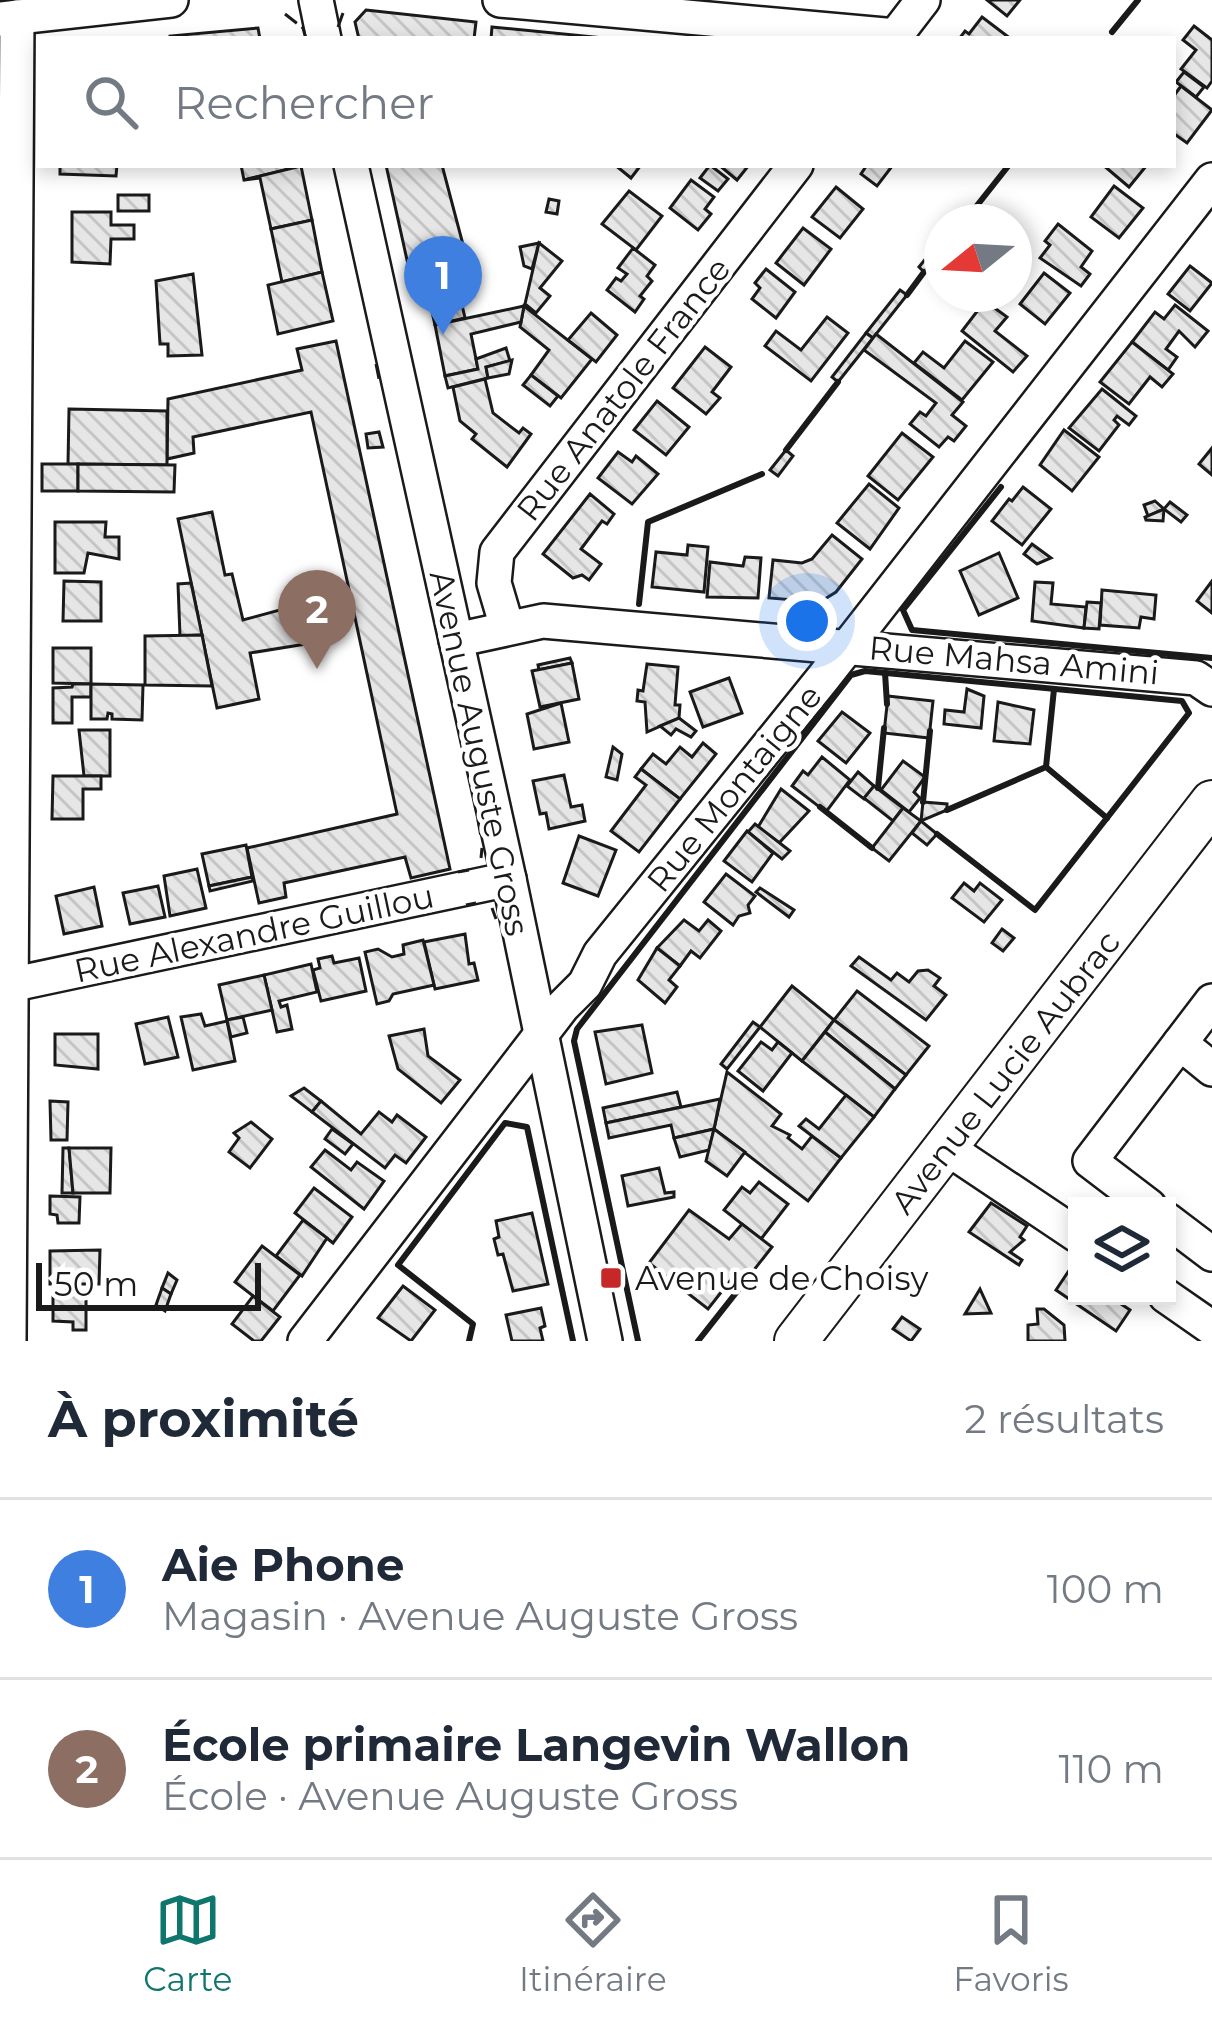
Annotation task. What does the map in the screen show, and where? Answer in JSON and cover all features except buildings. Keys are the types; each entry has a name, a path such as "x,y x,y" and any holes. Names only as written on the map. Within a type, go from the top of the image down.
{"main road":[{"name":"Avenue Lucie Aubrac","path":"796,1341 1212,802"}],"street":[{"path":"9,1341 8,18 171,0"},
{"path":"316,0 323,36"},
{"path":"500,0 883,36"},
{"path":"895,36 923,0"},
{"name":"Avenue Auguste Gross","path":"352,168 509,879 605,1341"},
{"name":"Rue Anatole France","path":"507,627 494,583 497,552 794,168"},
{"name":"Rue Montaigne","path":"305,1341 585,983 600,954 1212,180"},
{"name":"Rue Mahsa Amini","path":"456,640 543,621 1196,677 1212,689"},
{"name":"Rue Alexandre Guillou","path":"7,985 509,879"},
{"path":"1137,1197 1090,1161 1212,1001"},
{"path":"1180,1043 1212,1069"},
{"path":"947,1148 1068,1229"},
{"path":"1176,1227 1212,1254"},
{"path":"1176,1303 1212,1328"}],"fence":[{"path":"338,27 343,13"},
{"path":"285,14 303,28 305,36"},
{"path":"376,364 379,379"},
{"path":"478,820 481,837"},
{"path":"481,858 482,848"},
{"path":"458,872 469,870"},
{"path":"466,905 476,903"},
{"path":"492,908 496,919"}],"wall":[{"path":"1112,32 1138,0"},
{"path":"978,204 1007,168"},
{"path":"907,295 924,272"},
{"path":"786,450 838,382"},
{"path":"639,604 648,522 762,474"},
{"path":"1001,487 903,610 912,630 1212,658"},
{"path":"638,1341 574,1041 577,1029 851,675 865,671 1182,701 1189,713 1035,910 937,834"},
{"path":"885,673 887,704"},
{"path":"1046,767 1054,689"},
{"path":"878,788 884,728"},
{"path":"923,802 930,731"},
{"path":"947,810 1046,767 1107,818"},
{"path":"820,807 872,848"},
{"path":"469,1341 473,1324 398,1265 505,1123 527,1127 573,1341"},
{"path":"698,1341 739,1289"}],"place":[{"name":"Aie Phone","path":"443,335"},
{"name":"École primaire Langevin Wallon","path":"317,669"},
{"name":"Avenue de Choisy","path":"611,1278"}]}
